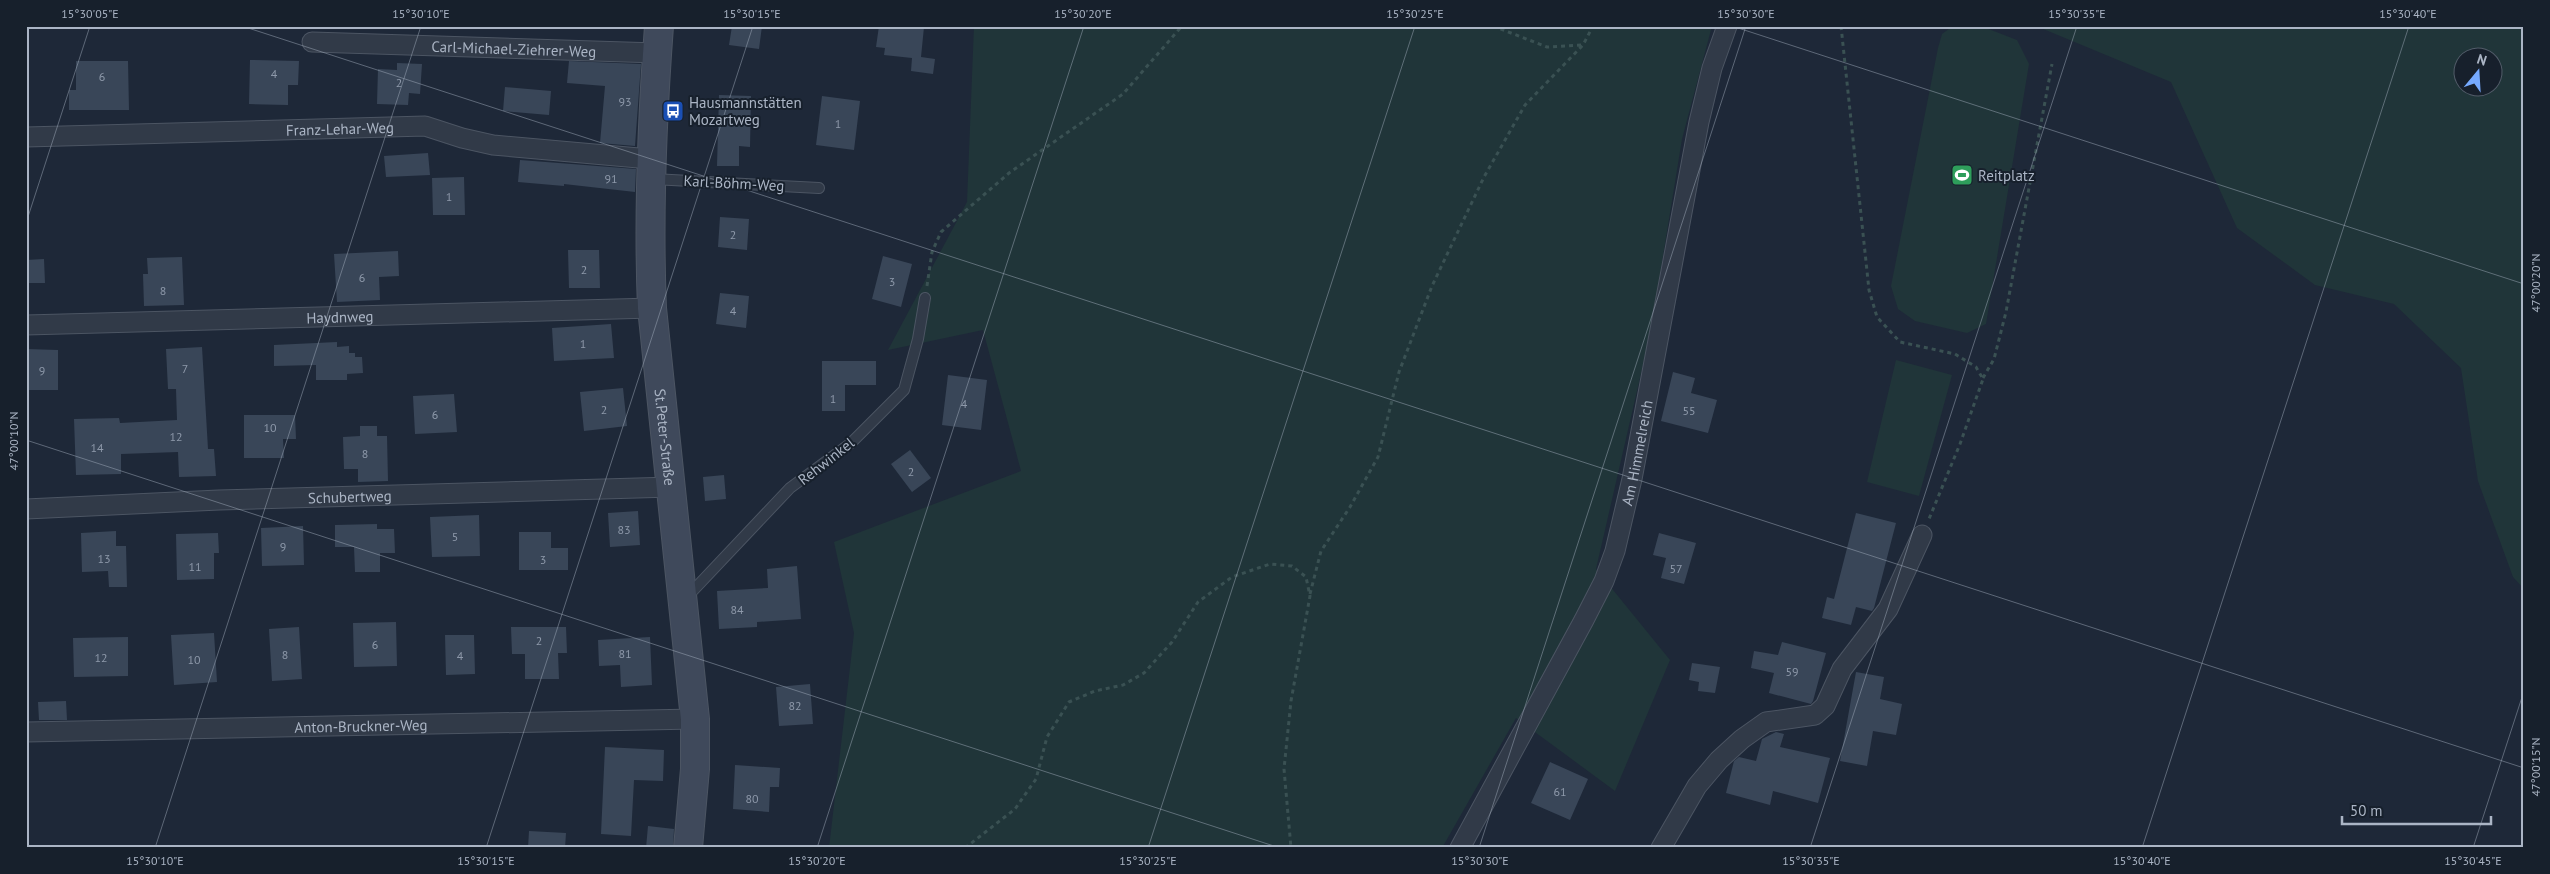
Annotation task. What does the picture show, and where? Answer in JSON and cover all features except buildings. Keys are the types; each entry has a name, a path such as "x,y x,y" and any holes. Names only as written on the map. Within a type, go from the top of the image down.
{"main road":[{"name":"St.Peter-Straße","path":"660,26 650,169 652,308 695,719 695,769 688,848"}],"street":[{"name":"Am Himmelreich","path":"1460,848 1588,612 1604,581 1615,551 1632,479 1699,122 1712,68 1727,26"},
{"name":"Carl-Michael-Ziehrer-Weg","path":"312,42 657,53"},
{"name":"Franz-Lehar-Weg","path":"26,137 426,126 462,138 492,145 650,169"},
{"name":"Haydnweg","path":"26,325 652,308"},
{"name":"Schubertweg","path":"26,509 219,500 672,488"},
{"path":"1660,848 1697,786 1719,760 1742,739 1766,722 1815,715 1825,706 1842,669 1888,609 1922,534"},
{"name":"Anton-Bruckner-Weg","path":"26,732 695,719"}],"lane":[{"name":"Karl-Böhm-Weg","path":"650,169 819,188"},
{"name":"Rehwinkel","path":"684,600 790,488 851,443 904,390 918,339 925,298"}],"path":[{"path":"925,298 932,252 941,232 1009,173 1123,94 1182,26"},
{"path":"1493,26 1546,47 1583,45"},
{"path":"1291,848 1284,769 1291,700 1310,596 1321,551 1350,507 1378,456 1402,364 1432,286 1484,177 1525,105 1583,45 1593,26"},
{"path":"1841,26 1869,290 1876,317 1900,342 1954,354 1976,367 1983,378"},
{"path":"1922,534 1960,444 1983,378 1994,359 2006,312 2052,64"},
{"path":"965,848 1015,809 1036,779 1048,737 1069,702 1095,691 1123,685 1144,673 1172,642 1198,602 1225,582 1232,577 1270,564 1292,566 1306,577 1310,596"}],"green space":[{"path":"974,26 1712,26 1682,139 1651,330 1596,569 1670,660 1615,791 1516,718 1442,848 829,848 854,633 834,542 1021,471 983,330 888,350 967,202"},
{"name":"Reitplatz","path":"1953,26 1986,28 2017,40 2029,64 1986,324 1967,333 1915,321 1898,309 1891,286 1938,48 1942,34"},
{"path":"2036,26 2524,26 2524,589 2513,577 2478,481 2461,368 2394,304 2315,285 2237,228 2171,82"},
{"path":"1896,360 1952,375 1919,496 1867,482"}],"place":[{"name":"Hausmannstätten Mozartweg","path":"673,111"},
{"name":"Reitplatz","path":"1962,175"}]}
